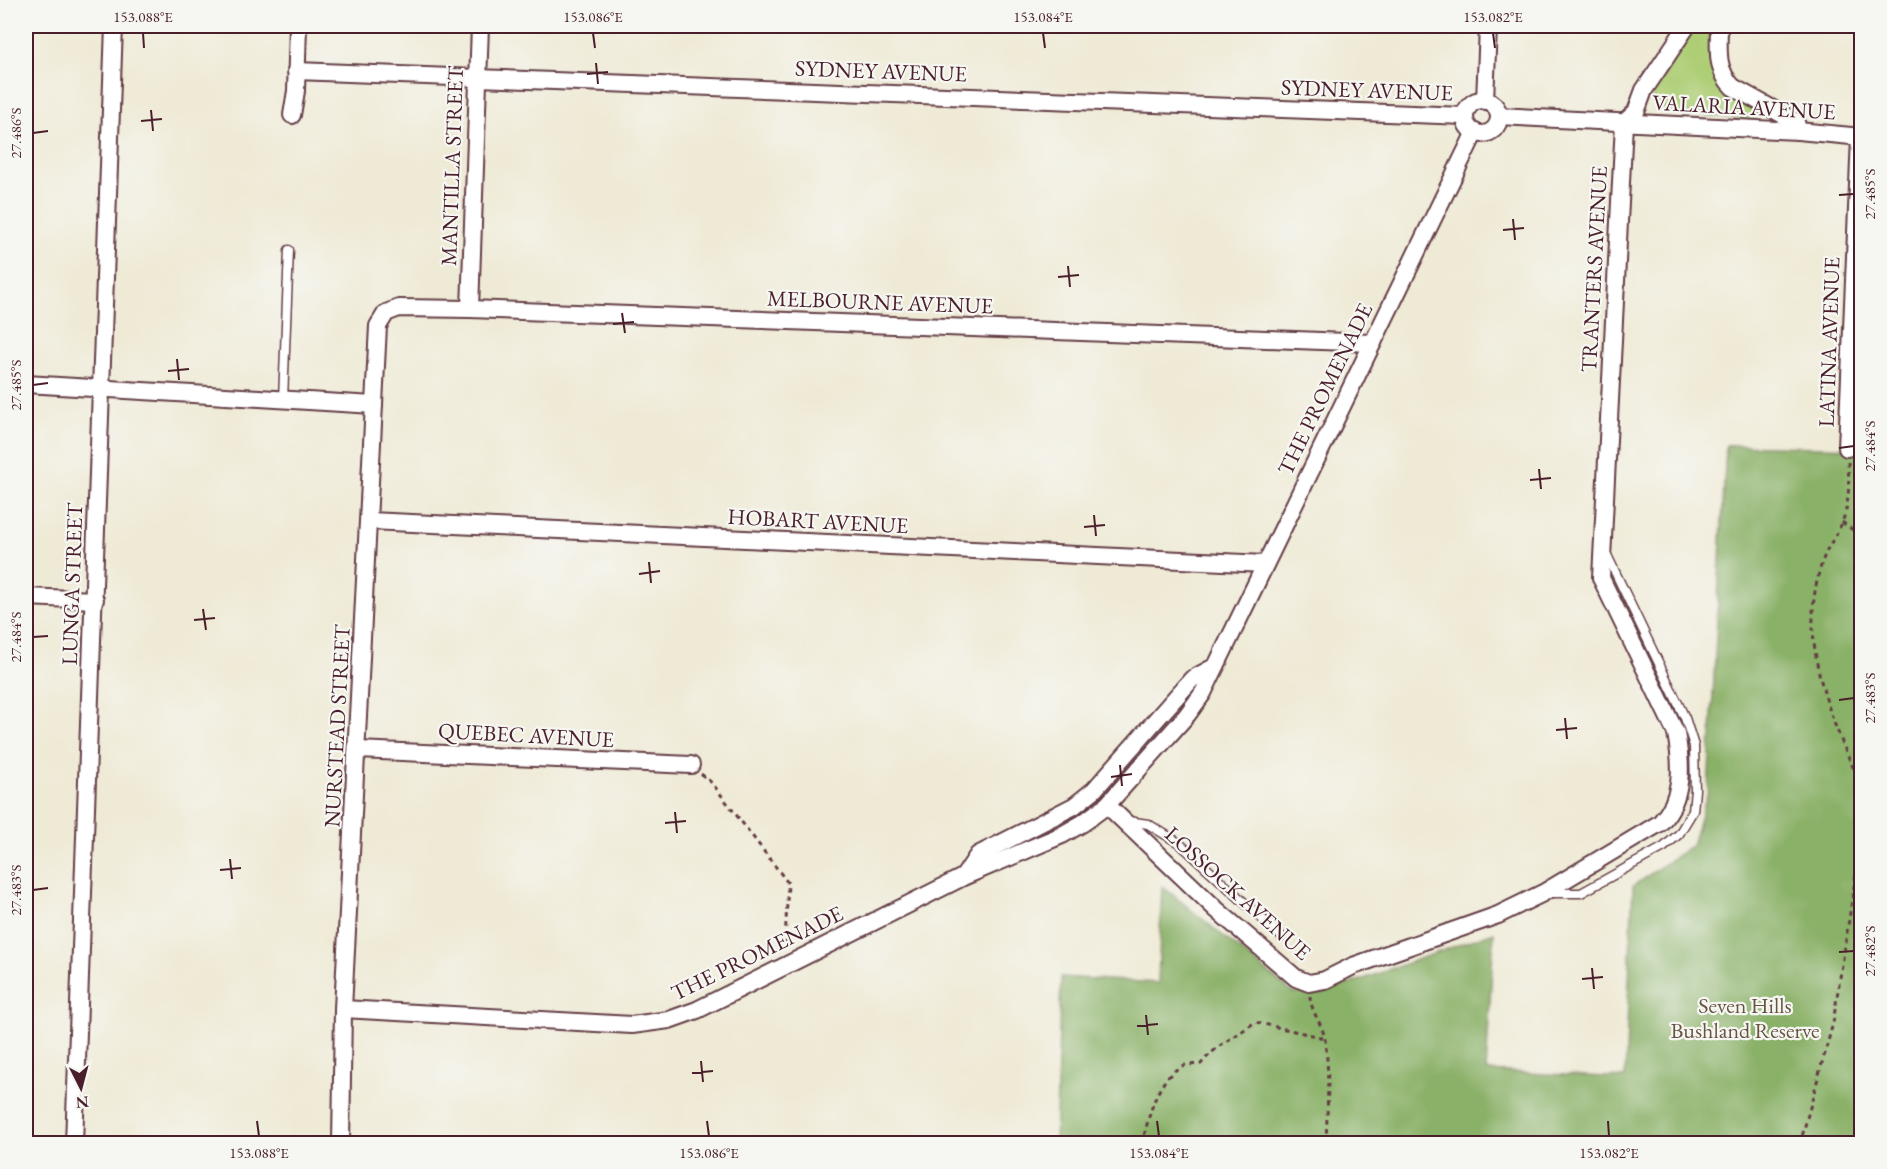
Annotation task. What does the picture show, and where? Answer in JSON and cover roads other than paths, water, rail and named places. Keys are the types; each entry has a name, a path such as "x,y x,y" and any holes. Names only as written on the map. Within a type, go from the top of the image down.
{"street":[{"name":"LUNGA STREET","path":"74,1143 114,26"},
{"path":"292,115 298,26"},
{"name":"MANTILLA STREET","path":"470,309 480,26"},
{"path":"1485,101 1488,26"},
{"path":"1499,116 1624,123 1636,112 1644,90 1687,26"},
{"path":"1719,26 1719,60 1721,72 1726,80 1733,87 1796,122 1798,131"},
{"name":"SYDNEY AVENUE","path":"296,71 1465,116"},
{"path":"1485,101 1495,106 1499,116 1491,131 1475,132 1467,126 1465,116 1471,104 1485,101"},
{"name":"VALARIA AVENUE","path":"1624,123 1798,131 1861,137"},
{"name":"TRANTERS AVENUE","path":"1309,982 1324,980 1353,966 1498,915 1543,893 1660,823 1671,812 1678,792 1681,757 1676,733 1601,578 1624,123"},
{"name":"THE PROMENADE","path":"343,1009 632,1025 669,1020 698,1010 795,963 963,877 1062,835 1107,805 1187,715 1203,693 1475,132"},
{"name":"LATINA AVENUE","path":"1847,448 1861,137"},
{"name":"MELBOURNE AVENUE","path":"386,313 399,308 470,309 1372,343"},
{"name":"NURSTEAD STREET","path":"341,1143 343,1009 370,522 378,326 386,313"},
{"path":"26,384 374,405"},
{"name":"HOBART AVENUE","path":"370,522 1265,564"},
{"path":"26,597 95,600"},
{"name":"THE PROMENADE","path":"963,877 978,855 1074,806 1095,790 1192,679 1216,666"},
{"name":"QUEBEC AVENUE","path":"358,750 691,765"},
{"name":"LOSSOCK AVENUE","path":"1107,805 1226,918 1296,978 1309,982"}],"lane":[{"path":"283,400 289,250"},
{"name":"LOSSOCK AVENUE","path":"1124,821 1148,824 1179,843 1282,937"}],"park label":[{"name":"Seven Hills Bushland Reserve","path":"1745,1018"}]}
